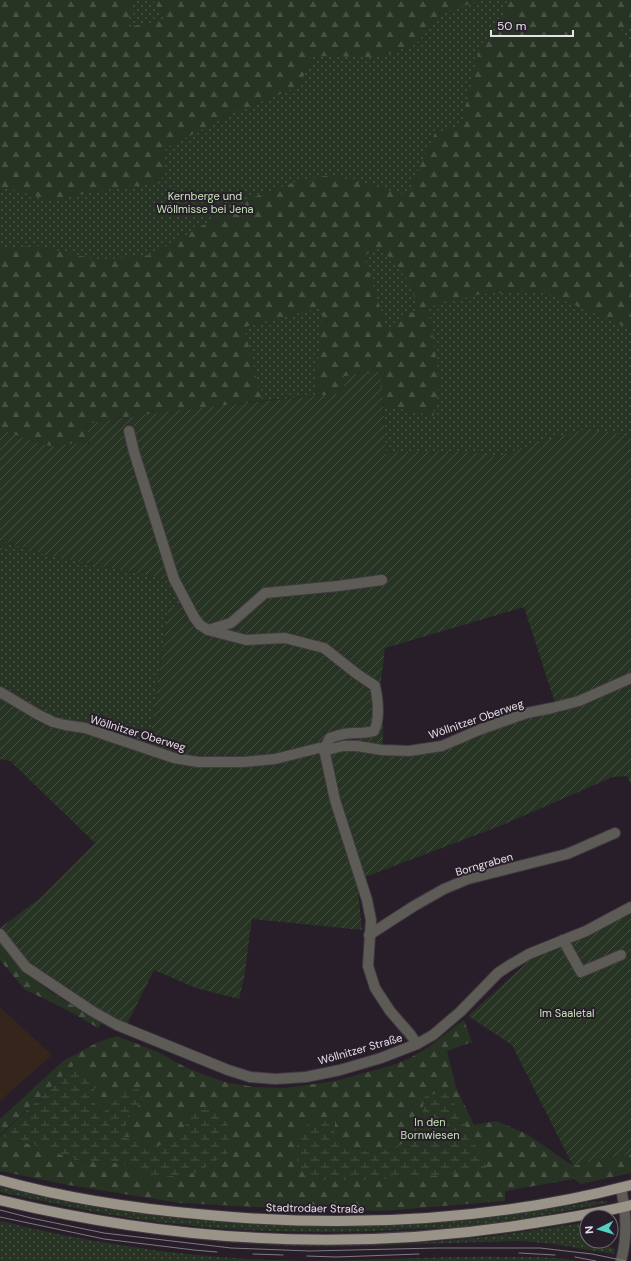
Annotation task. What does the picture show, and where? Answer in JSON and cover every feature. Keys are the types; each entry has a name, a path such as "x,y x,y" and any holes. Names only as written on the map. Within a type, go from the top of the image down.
{"main road":[{"name":"Stadtrodaer Straße","path":"0,1180 92,1201 163,1212 302,1221 361,1221 465,1215 516,1208 631,1185"},
{"path":"0,1200 33,1208 147,1228 205,1235 293,1240 352,1240 462,1233 555,1220 628,1206"}],"street":[{"path":"129,431 134,452 174,579 194,617 200,625 208,630 246,640 285,638 324,648 357,674 376,686 378,700 377,726 374,731 340,735 330,738 324,749 336,800 367,900 371,920 368,966 375,988 390,1011 417,1044"},
{"path":"208,630 231,623 265,593 382,580"},
{"name":"Wöllnitzer Oberweg","path":"0,692 53,722 85,728 174,758 198,762 244,762 275,759 310,750 331,749 343,746 409,751 442,746 479,730 528,713 579,701 631,678"},
{"name":"Borngraben","path":"369,935 444,889 468,879 566,854 615,833"},
{"name":"Wöllnitzer Straße","path":"0,934 26,967 92,1011 117,1025 228,1070 250,1077 275,1079 306,1077 340,1070 381,1058 417,1044 433,1035 460,1012 498,973 529,954 586,931 631,907"},
{"path":"563,940 581,972 621,955"},
{"path":"621,1188 628,1206 624,1248 621,1261"}],"shaded area":[{"path":"1,1008 52,1055 0,1101 0,1009"}],"green space":[{"name":"Kernberge und Wöllmisse bei Jena","path":"0,0 631,0 631,436 586,430 540,466 386,458 383,405 386,405 316,392 315,396 262,401 262,399 0,434"},
{"path":"0,0 132,0 128,27 165,20 153,0 481,0 445,12 415,45 376,57 314,56 298,87 238,111 166,148 161,183 90,192 52,201 0,186"},
{"path":"507,0 631,0 631,23 621,31 631,43 631,329 542,291 480,294 428,307 440,382 433,416 383,405 379,372 344,377 344,393 315,396 323,307 244,327 262,401 126,417 87,425 90,442 49,446 0,430 0,248 37,246 99,260 150,255 254,197 297,181 330,175 407,195 435,133 461,126 479,50 502,24","holes":["381,248 412,285 417,309 387,330 364,255"]},
{"path":"380,372 386,457 390,453 434,451 477,453 496,457 540,442 586,429 631,436 631,785 627,776 613,777 500,826 357,880 362,930 252,919 244,978 239,999 196,988 154,970 127,1024 91,1006 39,973 23,958 0,928 39,899 95,843 10,761 0,759 0,690 54,719 149,748 168,608 183,605 171,580 46,555 4,541 0,558 0,430 49,446 89,442 87,424 119,418 183,410 344,393 344,376","holes":["524,607 558,712 526,717 403,754 383,753 383,700 380,688 385,648"]},
{"path":"3,541 46,555 171,580 183,605 168,608 149,748 54,719 0,690 0,558"},
{"name":"Im Saaletal","path":"631,914 631,1154 591,1161 573,1166 512,1045 468,1016 530,960"},
{"path":"0,940 15,960 34,979 52,993 103,1021 98,1028 67,1010 24,989 0,960"},
{"name":"In den Bornwiesen","path":"464,1020 472,1042 447,1051 456,1087 474,1125 496,1121 527,1134 573,1166 590,1161 631,1154 631,1173 581,1184 574,1179 505,1191 505,1201 382,1211 315,1210 180,1203 68,1185 0,1171 0,1136 45,1148 75,1160 111,1162 129,1165 149,1179 230,1128 216,1111 192,1108 181,1137 151,1149 126,1137 127,1117 139,1105 110,1105 102,1114 91,1098 75,1064 0,1135 0,1119 63,1061 98,1042 117,1036 158,1052 187,1068 208,1076 228,1083 256,1087 285,1088 335,1081 393,1065 410,1058 427,1048","holes":["425,1097 445,1175 298,1136 335,1122 334,1135 346,1147 375,1153 406,1143 422,1117"]},
{"path":"75,1064 97,1084 91,1098 102,1114 125,1092 146,1087 139,1105 127,1117 126,1137 151,1149 181,1137 192,1108 217,1111 230,1128 228,1153 196,1173 149,1179 129,1165 111,1162 75,1160 45,1148 0,1136"},
{"path":"447,1090 487,1168 445,1175 366,1180 314,1180 297,1167 297,1136 311,1121 335,1122 334,1135 346,1147 375,1153 406,1143 422,1117 424,1097"},
{"path":"0,1186 54,1198 128,1211 186,1219 310,1226 361,1226 471,1220 587,1202 608,1201 607,1203 556,1213 471,1226 377,1231 306,1232 235,1229 165,1223 130,1218 0,1192"},
{"path":"0,1206 106,1226 159,1234 266,1243 320,1245 448,1241 579,1223 579,1248 523,1241 348,1246 290,1246 217,1242 108,1228"},
{"path":"0,1221 37,1230 151,1250 228,1258 305,1261 0,1261"},
{"path":"584,1249 615,1249 614,1254"},
{"path":"477,1257 541,1258 580,1261 305,1261"}],"tram line":[{"path":"0,1210 104,1233 231,1248 310,1251 437,1248 540,1248 592,1254 626,1261"},
{"path":"0,1217 104,1239 217,1252"},
{"path":"519,1253 555,1255"},
{"path":"253,1254 283,1255"},
{"path":"307,1256 336,1257 419,1254"},
{"path":"575,1257 596,1261"}]}
